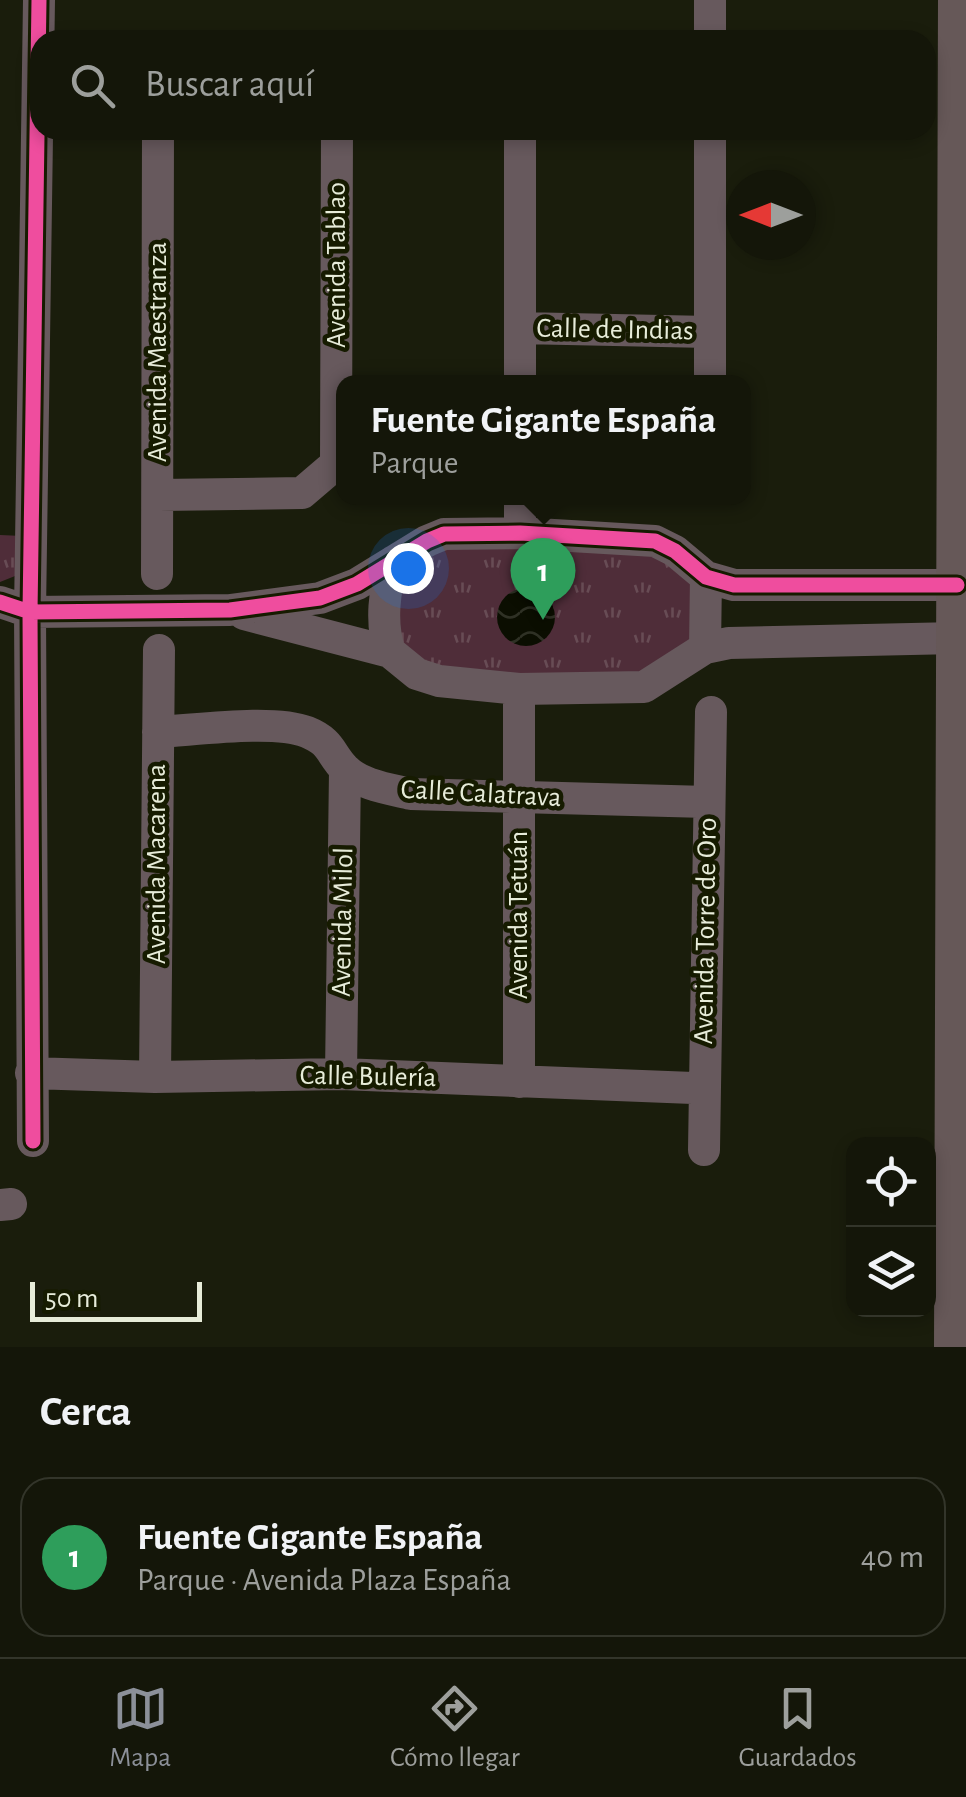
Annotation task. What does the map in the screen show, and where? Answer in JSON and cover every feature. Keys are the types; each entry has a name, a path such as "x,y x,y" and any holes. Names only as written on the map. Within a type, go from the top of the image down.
{"main road":[{"path":"958,0 961,587 957,638 958,1326"}],"street":[{"path":"39,30 40,0"},
{"path":"710,0 710,30"},
{"path":"33,1142 15,607 35,140"},
{"name":"Avenida Maestranza","path":"158,140 158,574"},
{"name":"Avenida Tablao","path":"337,140 338,375"},
{"path":"520,140 520,375"},
{"path":"710,140 710,375"},
{"name":"Calle de Indias","path":"520,328 709,332"},
{"path":"158,495 302,492 336,462"},
{"path":"520,505 520,533"},
{"path":"15,607 230,610 338,594 444,534 520,533 655,541 676,551 706,577 734,585 961,587"},
{"path":"390,652 385,640 386,582 394,561"},
{"path":"705,648 706,577"},
{"path":"831,586 832,640"},
{"path":"230,610 390,652 418,674 439,682 519,689 644,687 705,648 729,643 957,638"},
{"name":"Avenida Macarena","path":"155,1077 158,650"},
{"name":"Avenida Tetuán","path":"518,1082 519,689"},
{"name":"Avenida Torre de Oro","path":"704,1150 710,712"},
{"name":"Calle Calatrava","path":"158,732 285,726 308,732 332,747 345,770 376,786 410,794 708,802"},
{"name":"Avenida Milol","path":"342,1074 345,770"},
{"name":"Calle Bulería","path":"31,1073 155,1077 342,1074 693,1088 703,1084"}],"green space":[{"path":"0,535 22,536 15,576 0,582"},
{"path":"445,543 646,546 694,583 697,611 688,646 630,681 448,674 403,655 395,580"}],"water":[{"path":"526,588 547,596 555,617 547,638 526,646 505,638 497,617 505,596"}],"cycle path":[{"path":"39,0 39,30"},
{"path":"33,1141 30,612 37,140"},
{"path":"0,602 30,612 230,610 320,598 357,584 444,534 520,533 655,541 675,551 706,577 734,585 957,585"}],"place":[{"name":"Fuente Gigante España","path":"543,620"}]}
